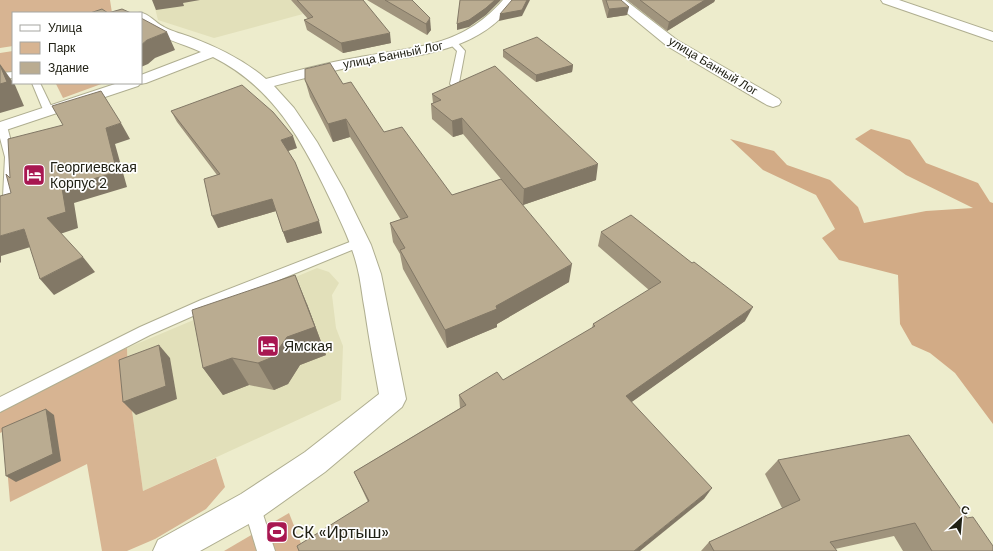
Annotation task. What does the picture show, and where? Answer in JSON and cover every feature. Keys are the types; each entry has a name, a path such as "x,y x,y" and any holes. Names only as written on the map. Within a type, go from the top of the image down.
{"street":[{"name":"улица Банный Лог","path":"262,84 359,61 454,42 474,34 491,22 510,0"},
{"name":"улица Банный Лог","path":"617,0 672,43 773,102"},
{"path":"887,0 993,37"},
{"path":"142,16 146,22 157,29 213,52 236,64 279,99 293,116 323,168 351,222 365,254 393,399 315,462 252,505 169,551"},
{"path":"142,80 213,52"},
{"path":"1,127 130,84"}],"lane":[{"path":"454,42 461,51 454,84 463,89"},
{"path":"0,76 12,75"},
{"path":"36,84 49,112"},
{"path":"1,127 10,157 9,197"},
{"path":"0,405 172,319 360,242"},
{"path":"252,505 266,551"}],"shaded area":[{"path":"153,0 291,0 303,14 214,38 158,20"},
{"path":"871,129 910,140 926,163 978,183 990,202 993,203 993,424 955,373 930,353 912,345 900,324 898,275 839,260 822,238 835,229 816,195 763,170 730,139 774,151 787,165 830,180 858,207 864,223 926,211 973,208 906,175 855,139"},
{"path":"317,268 329,272 339,283 332,295 336,328 343,346 341,400 143,491 128,381 127,348"}],"green space":[{"path":"0,0 110,0 112,12 12,12 12,46 0,48"},
{"path":"12,51 12,72 6,73 0,71 0,53"},
{"path":"56,84 101,84 63,98"},
{"path":"127,348 128,381 143,491 216,458 225,487 206,509 155,539 127,551 102,551 87,464 10,502 4,431 0,433 0,412 115,352"},
{"name":"СК «Иртыш»","path":"289,513 304,551 224,551"}],"building":[{"path":"297,0 363,0 390,33 341,43 304,20 313,17"},
{"path":"385,0 412,0 430,18 426,24"},
{"path":"460,0 495,0 469,20 457,24"},
{"path":"512,0 527,0 522,10 500,14"},
{"path":"606,0 621,0 629,7 609,9"},
{"path":"640,0 705,0 669,22"},
{"path":"102,9 106,12 93,12"},
{"path":"122,9 129,12 112,12"},
{"path":"142,19 167,32 147,40 142,44"},
{"path":"537,37 573,65 536,75 503,50"},
{"path":"330,63 343,84 351,82 384,132 402,127 452,195 501,179 572,264 496,306 497,309 445,330 400,250 405,248 390,223 408,217 346,119 328,124 305,80 305,69"},
{"path":"0,65 7,82 0,84"},
{"path":"495,66 598,164 524,189 462,118 452,121 431,104 441,100 432,94"},
{"path":"242,85 273,112 293,136 281,140 295,162 319,221 283,232 272,199 212,216 204,179 220,174 171,111"},
{"path":"101,91 121,123 106,128 117,172 62,188 66,212 47,218 83,257 40,279 24,229 0,236 0,196 11,193 6,174 10,178 8,139 63,125 52,106"},
{"path":"631,215 692,263 694,262 753,307 626,396 712,488 634,551 299,551 297,546 369,501 354,472 466,405 459,395 497,372 503,380 595,326 593,324 661,282 601,232"},
{"path":"295,275 315,327 287,337 273,357 258,363 232,358 203,368 192,310"},
{"path":"159,345 166,386 123,402 119,360"},
{"path":"46,409 53,454 6,476 2,428"},
{"path":"909,435 967,518 973,517 993,546 993,551 932,551 915,523 830,542 837,551 714,551 709,542 800,500 778,460"}],"place":[{"name":"Георгиевская Корпус 2","path":"34,175"},
{"name":"Ямская","path":"268,346"},
{"name":"СК «Иртыш»","path":"277,532"}]}
